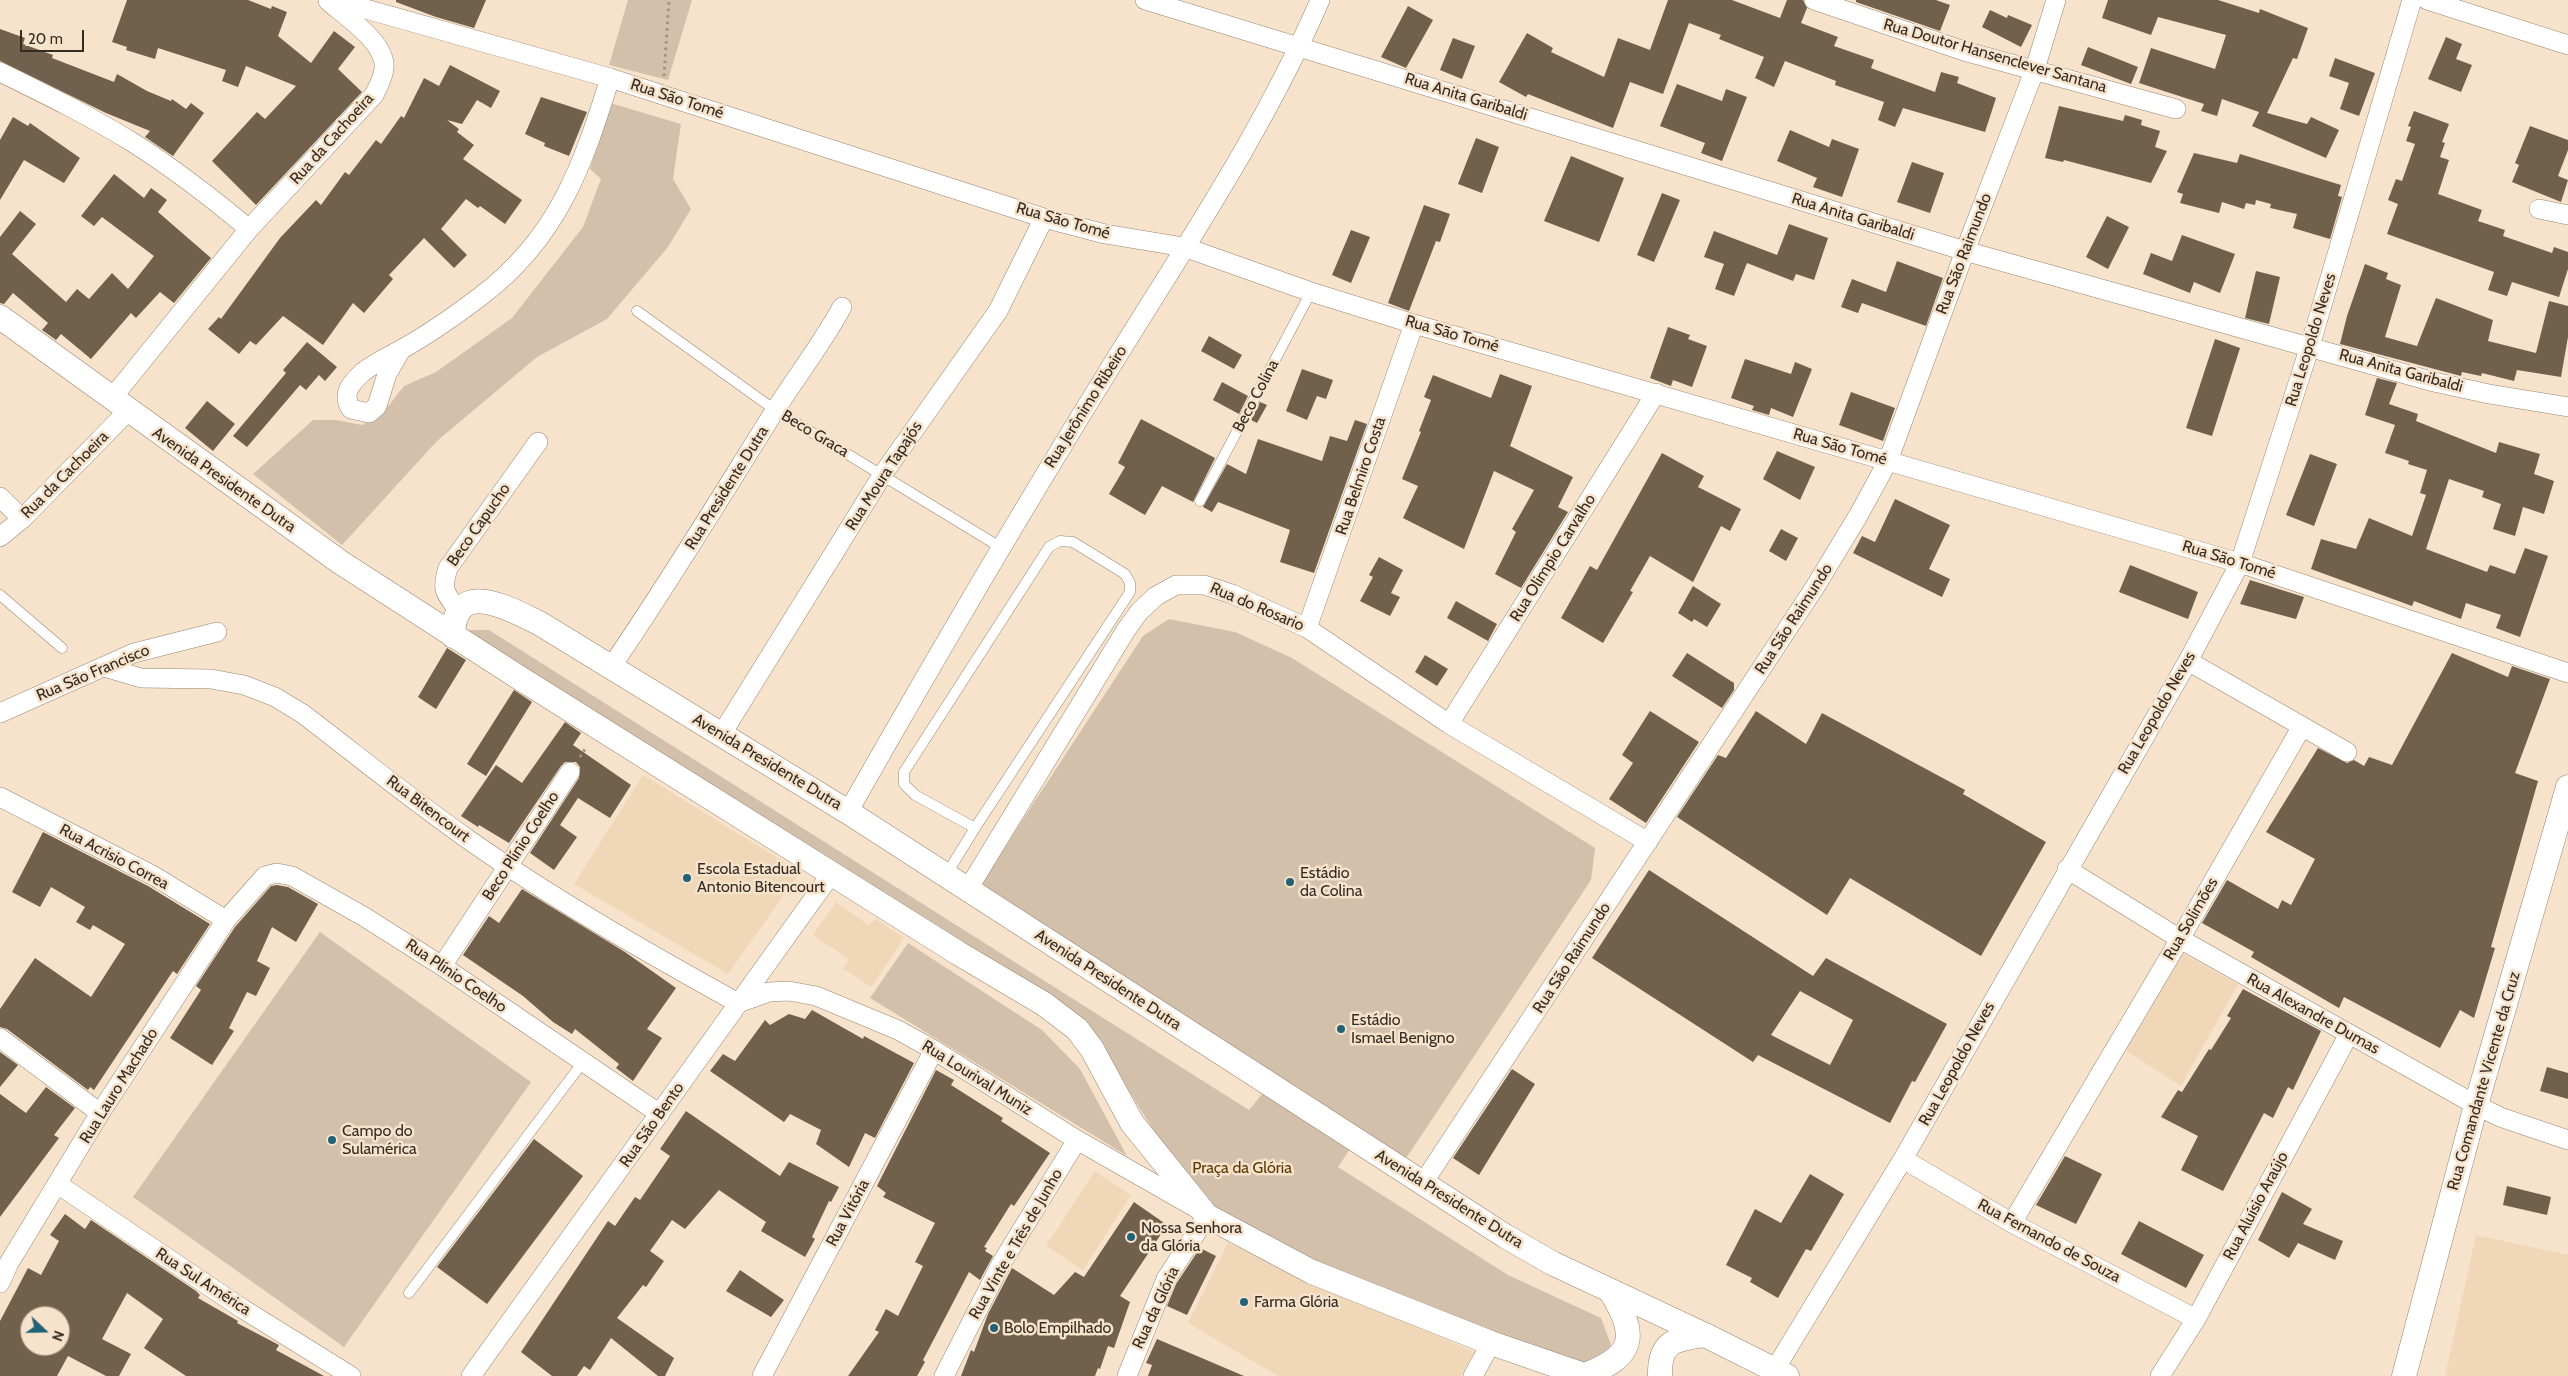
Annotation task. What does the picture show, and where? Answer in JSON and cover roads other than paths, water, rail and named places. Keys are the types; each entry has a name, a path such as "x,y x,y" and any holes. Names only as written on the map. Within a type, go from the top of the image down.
{"street":[{"name":"Rua da Cachoeira","path":"0,537 22,519 120,405 249,228 374,95 384,69 383,56 371,38 326,0"},
{"name":"Rua São Tomé","path":"334,0 610,78 1044,218 1105,234 1184,247 1311,292 1414,324 1656,392 2240,563 2568,673"},
{"name":"Rua Anita Garibaldi","path":"1145,0 1965,251 2434,382 2489,394 2568,407"},
{"name":"Rua Jerônimo Ribeiro","path":"848,812 1000,547 1228,178 1300,46 1320,0"},
{"name":"Rua Doutor Hansenclever Santana","path":"1814,0 1964,51 2176,109"},
{"name":"Rua São Raimundo","path":"1423,1183 1815,587 1858,516 1888,461 1965,251 2035,69 2056,0"},
{"name":"Rua Leopoldo Neves","path":"1781,1372 2067,869 2188,661 2240,563 2310,346 2412,0"},
{"path":"2427,0 2568,45"},
{"path":"0,72 64,104 131,142 202,191 249,228"},
{"path":"401,350 482,296 509,272 532,245 558,211 572,186 588,148 610,78"},
{"path":"2539,209 2568,215"},
{"name":"Rua Moura Tapajós","path":"721,735 883,474 998,311 1044,218"},
{"name":"Rua Presidente Dutra","path":"611,667 676,572 775,410 831,328 842,307"},
{"name":"Avenida Presidente Dutra","path":"0,317 340,562 453,636 1044,1004 1077,1029 1092,1049 1132,1123 1204,1213 1312,1272 1491,1343 1586,1376"},
{"name":"Rua Belmiro Costa","path":"1307,628 1414,324"},
{"name":"Rua Olimpio Carvalho","path":"1449,724 1656,392"},
{"name":"Beco Capucho","path":"458,610 444,592 444,582 448,568 538,442"},
{"path":"0,496 22,519"},
{"name":"Rua do Rosario","path":"968,889 1126,630 1139,612 1156,596 1176,585 1204,584 1232,594 1307,628 1449,724 1648,842"},
{"name":"Avenida Presidente Dutra","path":"458,610 471,602 487,601 501,605 539,623 848,812 1423,1183 1552,1263 1781,1372"},
{"path":"453,636 458,610"},
{"name":"Rua São Francisco","path":"0,713 134,653 218,632"},
{"path":"2188,661 2301,728 2347,752"},
{"name":"Rua Bitencourt","path":"104,667 141,678 211,679 244,685 275,697 303,714 467,839 508,867 738,1003"},
{"name":"Rua Solimões","path":"2012,1222 2180,939 2301,728"},
{"name":"Beco Plínio Coelho","path":"442,966 570,772"},
{"name":"Rua Comandante Vicente da Cruz","path":"2404,1376 2476,1105 2568,786"},
{"name":"Rua Acrisio Correa","path":"0,797 154,876 226,920"},
{"name":"Rua Alexandre Dumas","path":"2067,869 2180,939 2476,1105 2500,1117 2568,1140"},
{"name":"Rua Plínio Coelho","path":"246,895 265,876 277,873 292,876 322,890 442,966 660,1114"},
{"name":"Rua São Bento","path":"471,1376 832,873"},
{"name":"Rua Lauro Machado","path":"0,1283 5,1261 58,1185 100,1113 226,920 246,895"},
{"name":"Rua Lourival Muniz","path":"738,1003 770,992 789,991 816,996 898,1030 934,1050 1077,1140 1204,1213"},
{"name":"Rua Aluísio Araújo","path":"2160,1376 2196,1319 2349,1034"},
{"path":"0,1038 100,1113"},
{"name":"Rua Vitória","path":"762,1376 934,1050"},
{"name":"Rua Vinte e Três de Junho","path":"944,1376 1001,1264 1077,1140"},
{"name":"Rua Fernando de Souza","path":"1903,1159 2012,1222 2196,1319"},
{"name":"Rua Sul América","path":"58,1185 243,1309 351,1376"},
{"name":"Rua da Glória","path":"1126,1376 1166,1279 1204,1213"},
{"path":"1586,1376 1606,1367 1617,1359 1628,1338 1628,1325 1624,1313 1611,1292"},
{"path":"1660,1376 1662,1356 1666,1348 1677,1339 1705,1335"},
{"path":"1473,1376 1491,1343"}],"lane":[{"name":"Beco Colina","path":"1200,501 1311,292"},
{"name":"Beco Graca","path":"637,311 775,410 883,474 1000,547"},
{"path":"946,875 1130,592 1130,582 1125,574 1073,542 1060,541 1049,546 904,772 904,784 915,795 975,828"},
{"path":"0,595 62,648"},
{"path":"409,1293 583,1062"}],"place":[{"name":"Escola Estadual Antonio Bitencourt","path":"687,878"},
{"name":"Estádio da Colina","path":"1290,882"},
{"name":"Estádio Ismael Benigno","path":"1341,1029"},
{"name":"Campo do Sulamérica","path":"332,1140"},
{"name":"Nossa Senhora da Glória","path":"1131,1237"},
{"name":"Farma Glória","path":"1244,1302"},
{"name":"Bolo Empilhado","path":"994,1328"}],"park label":[{"name":"Praça da Glória","path":"1242,1168"}]}
